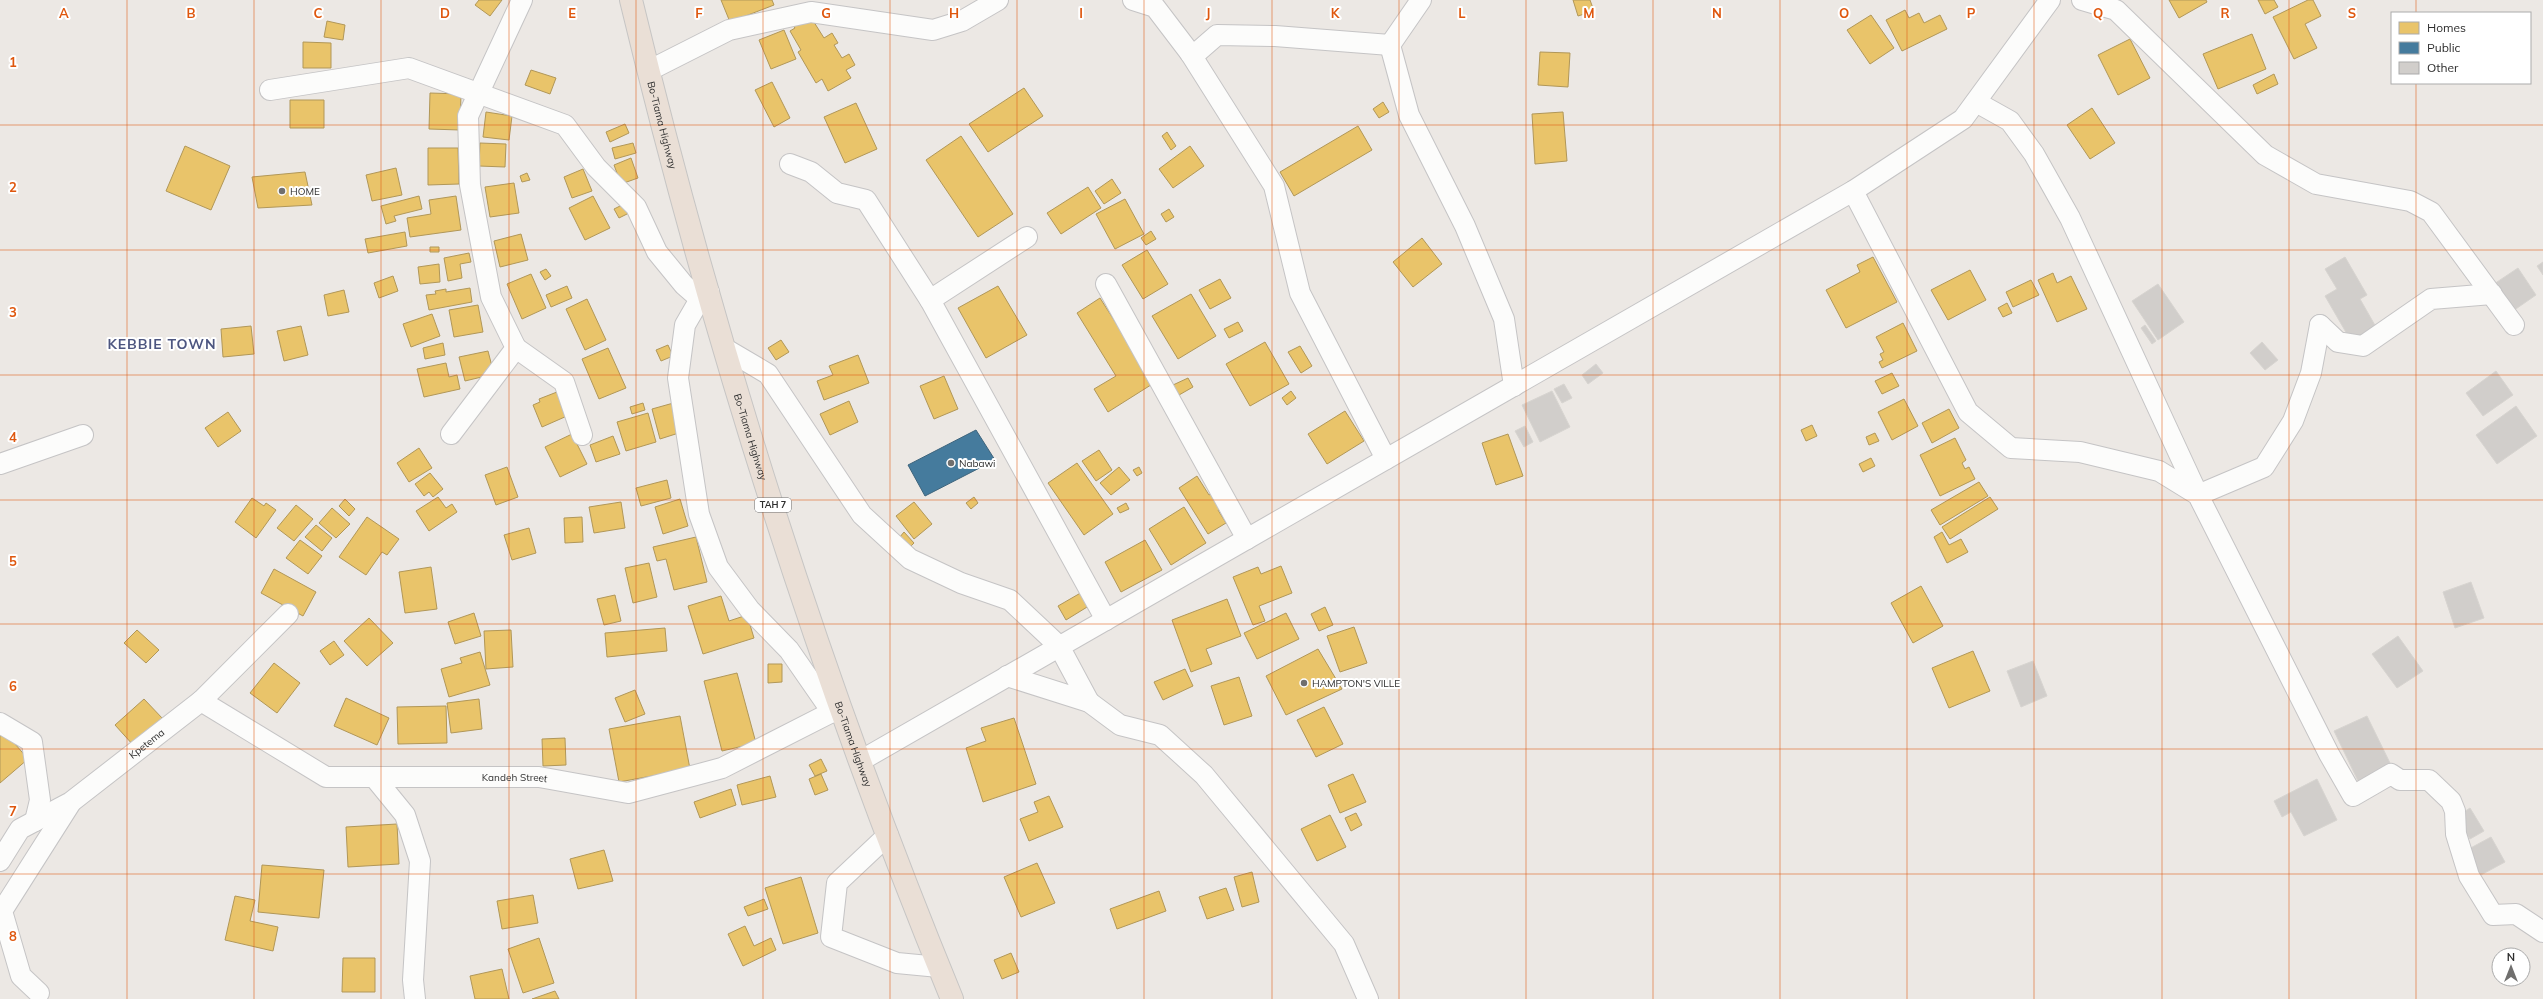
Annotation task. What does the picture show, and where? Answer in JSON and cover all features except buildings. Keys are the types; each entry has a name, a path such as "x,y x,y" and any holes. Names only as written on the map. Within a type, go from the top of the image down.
{"highway":[{"name":"Bo-Tiama Highway","path":"631,0 704,296 724,348 836,713 860,761 952,999"}],"street":[{"path":"522,0 468,116 470,185 491,297 516,348 564,382 582,435"},
{"path":"648,71 729,30 811,12 933,30 962,21 998,0"},
{"path":"1133,0 1156,7 1190,53 1274,186 1300,293 1386,459"},
{"path":"1421,0 1390,45 1409,115 1465,226 1504,319 1514,386"},
{"path":"860,761 1853,191 1963,119 2050,0"},
{"path":"2082,0 2116,10 2265,155 2316,184 2410,201 2431,212 2514,325"},
{"path":"1190,53 1194,55 1217,35 1275,36 1390,45"},
{"path":"270,90 409,68 565,125 596,167 636,207 657,252 684,285 704,296 684,325 678,378 698,514 718,567 750,610 789,650 836,713"},
{"path":"1976,102 2010,121 2048,180 2070,218 2198,495 2329,754 2353,796 2391,774 2400,780 2429,780 2451,801 2455,811 2456,834 2469,876 2493,915 2516,914 2543,932"},
{"path":"790,164 811,172 837,193 866,200 930,300 1106,620"},
{"path":"1853,191 1968,412 2011,448 2080,452 2152,469 2159,471 2198,495"},
{"path":"930,300 1027,237"},
{"path":"1106,284 1247,539"},
{"path":"2198,495 2264,467 2292,421 2298,407 2311,373 2320,325 2338,342 2363,346 2431,299 2492,294"},
{"path":"451,434 516,348"},
{"path":"724,348 768,374 862,516 910,559 961,583 1010,600 1059,646 1089,702"},
{"path":"0,464 83,435"},
{"name":"Kpetema","path":"0,861 20,829 71,802 201,700 288,614"},
{"path":"1007,676 1089,702 1120,725 1160,735 1204,775 1344,944 1368,999"},
{"name":"Kandeh Street","path":"201,700 326,778 539,778 628,792 722,768 836,713"},
{"path":"0,723 32,742 40,800 35,821"},
{"path":"374,778 405,815 420,861 413,980 415,999"},
{"path":"39,993 21,976 2,911 71,802"},
{"path":"888,835 837,883 831,937 897,963 939,967"}],"place":[{"name":"HOME","path":"282,191"},
{"name":"Nabawi","path":"951,463"},
{"name":"HAMPTON'S VILLE","path":"1304,683"}],"district":[{"name":"KEBBIE TOWN","path":"162,344"}]}
